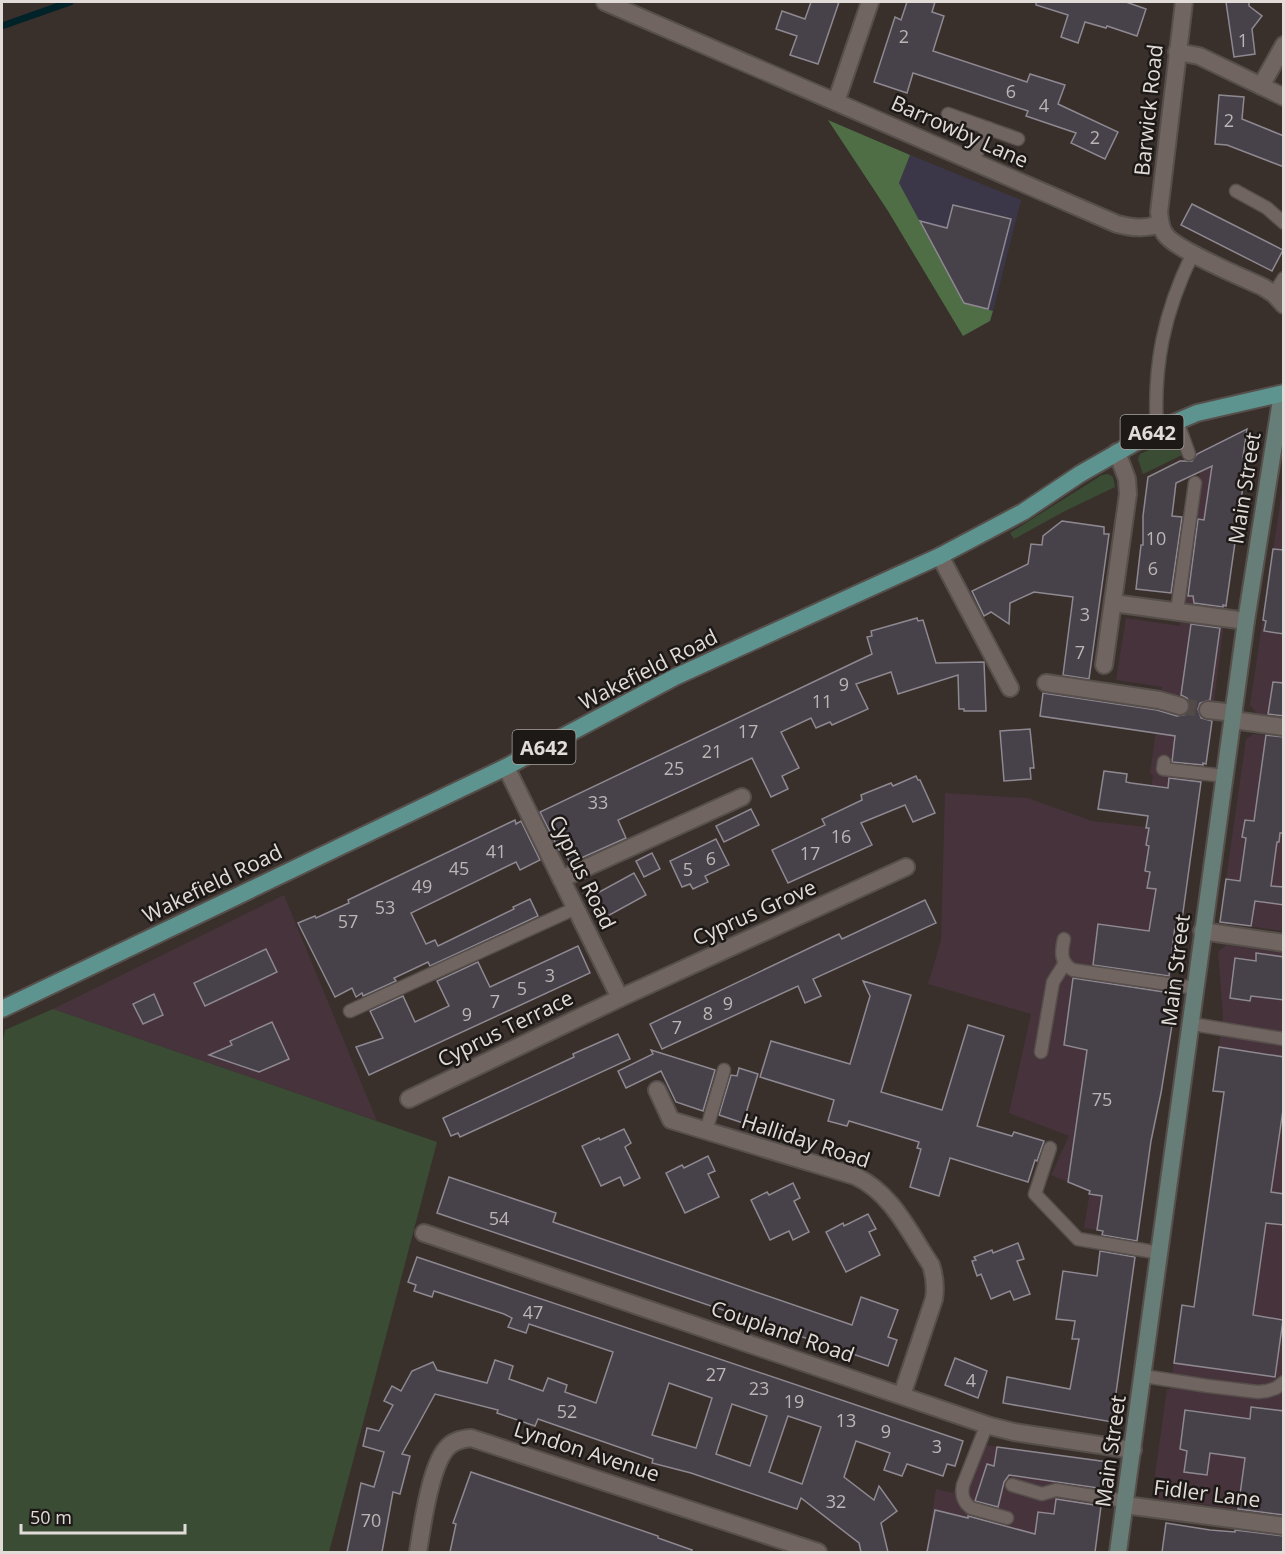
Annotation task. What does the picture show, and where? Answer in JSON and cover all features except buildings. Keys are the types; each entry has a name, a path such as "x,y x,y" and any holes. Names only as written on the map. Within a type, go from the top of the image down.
{"main road":[{"name":"Wakefield Road","path":"2,1009 506,767 675,677 939,556 1023,512 1080,474 1156,430 1197,413 1283,392"},
{"name":"Main Street","path":"1118,1552 1246,621 1283,392"}],"street":[{"name":"Barrowby Lane","path":"605,2 1117,224 1135,228 1147,228 1160,224"},
{"path":"836,102 870,2"},
{"name":"Barwick Road","path":"1160,224 1159,212 1184,2"},
{"path":"1261,86 1284,45"},
{"path":"1177,52 1199,56 1284,97"},
{"path":"1160,224 1172,242 1279,300"},
{"path":"1104,665 1128,494 1127,479 1117,452"},
{"path":"939,556 1010,688"},
{"path":"1113,603 1246,621"},
{"path":"1046,683 1160,700 1180,706"},
{"path":"1208,710 1284,727"},
{"name":"Cyprus Road","path":"506,767 620,998"},
{"path":"561,879 742,797"},
{"name":"Cyprus Grove","path":"620,998 906,867"},
{"path":"1202,931 1284,943"},
{"name":"Cyprus Terrace","path":"409,1098 620,998"},
{"name":"Halliday Road","path":"657,1089 670,1120 855,1176 879,1190 888,1200 931,1265 936,1287 902,1395"},
{"name":"Coupland Road","path":"424,1233 987,1425 1014,1432 1133,1450"},
{"name":"Lyndon Avenue","path":"418,1552 429,1495 440,1458 452,1443 471,1438 818,1552"},
{"name":"Fidler Lane","path":"1125,1503 1284,1526"}],"lane":[{"path":"948,114 1018,139"},
{"path":"973,161 988,128"},
{"path":"1236,191 1267,208 1284,223"},
{"path":"1156,430 1155,400 1160,350 1173,300 1193,253"},
{"path":"1279,300 1284,278"},
{"path":"1177,421 1189,454"},
{"path":"1177,611 1195,483"},
{"path":"1164,762 1163,769 1225,776"},
{"path":"350,1011 576,908"},
{"path":"1064,939 1062,954 1068,968 1195,988"},
{"path":"1041,1052 1053,982 1065,963"},
{"path":"1192,1024 1284,1039"},
{"path":"706,1131 724,1070"},
{"path":"1050,1148 1035,1194 1078,1239 1160,1253"},
{"path":"1143,1376 1258,1392 1276,1388 1284,1382"},
{"path":"987,1425 963,1485 962,1496 971,1508 1007,1518"},
{"path":"1012,1485 1042,1494 1056,1490 1125,1503"}],"shaded area":[{"path":"910,155 1021,200 993,311 964,303 899,183"},
{"path":"1239,433 1246,438 1243,457 1247,458 1206,764 1204,764 1181,927 1175,927 1170,968 1173,989 1178,989 1151,1141 1138,1236 1084,1228 1090,1191 1051,1175 1069,1136 1009,1113 1031,1014 928,984 941,940 945,793 1028,798 1092,821 1146,827 1153,775 1150,774 1162,687 1116,680 1126,618 1180,626 1200,470"},
{"path":"1283,484 1283,718 1258,715 1250,705"},
{"path":"1254,734 1283,738 1283,931 1220,922 1246,739"},
{"path":"284,895 377,1121 53,1009"},
{"path":"1226,945 1283,953 1283,1516 1158,1498 1153,1489 1182,1305 1194,1307 1224,1093 1213,1091 1223,1016 1218,952"},
{"path":"971,1443 1108,1462 1096,1552 926,1552 936,1489 953,1493"}],"green space":[{"path":"828,120 910,155 899,183 964,303 993,311 990,321 963,336 888,211"},
{"path":"1173,439 1182,455 1143,474 1138,459 1140,454"},
{"path":"1108,474 1113,477 1115,487 1014,539 1010,533 1102,475"},
{"path":"53,1009 437,1142 329,1552 2,1552 2,1046 5,1030"}],"waterway":[{"path":"2,26 70,2"}],"tunnel":[{"path":"1180,706 1208,710"}]}
